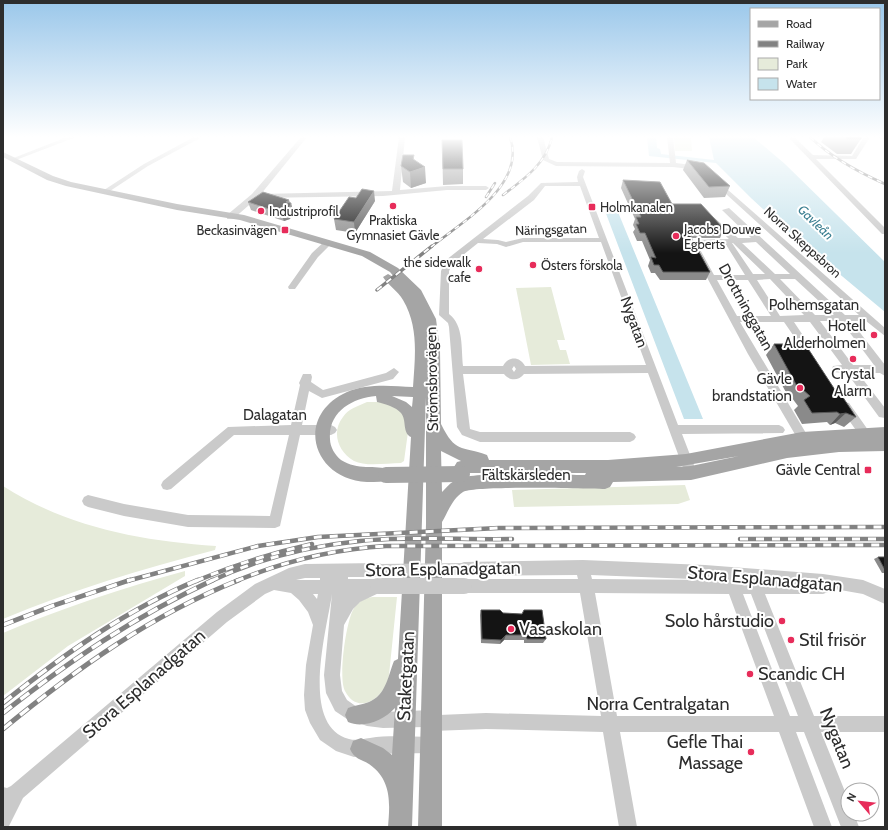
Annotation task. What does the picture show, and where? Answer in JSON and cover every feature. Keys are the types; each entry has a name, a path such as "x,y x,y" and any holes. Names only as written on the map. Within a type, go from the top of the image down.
{"main road":[{"name":"Strömsbrovägen","path":"46,176 105,192 230,217 241,217 326,244 366,254 379,260 394,270 417,293 425,306 431,324 434,350 418,457 415,525"},
{"name":"Strömsbrovägen","path":"326,244 367,263 395,282 404,292 415,310 420,327 422,346 421,370 433,416 434,524"},
{"path":"383,395 407,384 421,370"},
{"path":"383,395 408,411 411,416 418,457"},
{"path":"326,430 346,407 364,399 383,395 427,395"},
{"path":"433,416 438,434 444,446 455,453 469,458 569,458 650,468"},
{"name":"Fältskärsleden","path":"326,430 330,436 334,448 340,456 351,464 386,471 650,468 688,466 725,467 806,444 874,441 885,433"},
{"path":"434,524 436,515 448,496 460,485 486,482 597,483 650,468"},
{"name":"Staketgatan","path":"430,827 434,524"},
{"name":"Staketgatan","path":"400,816 415,525"},
{"path":"355,715 373,712 386,704 390,699 399,675 409,627"},
{"path":"361,749 377,756 390,768 395,777 400,816"}],"street":[{"path":"105,192 130,176"},
{"path":"230,217 255,196 272,176"},
{"path":"396,191 398,176"},
{"name":"Nygatan","path":"580,176 688,466"},
{"name":"Norra Skeppsbron","path":"709,176 885,333"},
{"path":"829,176 885,232"},
{"path":"583,184 543,184 531,198 449,262 445,271 444,315 452,321 454,327 463,427 466,432 471,435 480,437 630,437"},
{"path":"255,196 383,194 396,191 406,192 469,187 486,188"},
{"path":"747,210 704,210 732,241 773,277 813,319 883,414"},
{"path":"726,210 844,319 884,370"},
{"name":"Näringsgatan","path":"476,241 498,242 506,245 523,240 604,240"},
{"path":"732,241 758,240"},
{"path":"732,241 751,277 804,346"},
{"name":"Drottninggatan","path":"732,241 692,242 734,319 806,444"},
{"path":"292,287 326,244"},
{"path":"711,278 797,276"},
{"name":"Polhemsgatan","path":"734,319 869,318"},
{"path":"836,368 884,370"},
{"path":"459,370 506,370 509,374 515,375 520,374 522,370 652,369"},
{"path":"301,400 389,376 394,372"},
{"path":"88,501 124,510 188,521 275,522 305,380 322,394"},
{"path":"840,398 874,441"},
{"path":"674,429 779,430"},
{"name":"Dalagatan","path":"167,485 232,430 326,430"},
{"path":"583,567 628,827"},
{"name":"Stora Esplanadgatan","path":"3,820 10,794 222,617 260,589 294,574 335,570 583,567 731,580 852,586 873,590 885,597"},
{"name":"Norra Centralgatan","path":"335,570 333,587 320,626 311,685 314,714 321,727 332,740 350,748 361,749 370,746 431,745"},
{"path":"731,580 823,827"},
{"name":"Stora Esplanadgatan","path":"274,583 294,587 333,587 586,585 731,580"},
{"name":"Nygatan","path":"753,581 850,827"},
{"path":"337,627 343,611 351,600 362,592 378,586"},
{"path":"294,587 305,594 310,600 320,626"},
{"name":"Norra Centralgatan","path":"333,587 337,627 332,675 332,691 339,705 355,715 365,718 610,724 885,724"}],"green space":[{"path":"551,287 565,340 557,340 560,350 566,350 570,364 531,365 516,288"},
{"path":"367,402 384,402 402,410 408,432 404,461 401,463 359,463 348,457 340,447 337,435 339,423 348,412"},
{"path":"685,485 690,500 678,504 514,507 512,490"},
{"path":"3,486 27,500 53,512 105,530 160,540 216,546 215,550 108,581 29,608 3,619"},
{"path":"185,571 185,576 68,646 3,696 3,633 93,599"},
{"path":"373,597 397,597 389,675 387,683 377,697 371,701 357,703 350,699 343,684 342,675 344,650 350,617 353,610 361,601"}],"water":[{"name":"Gavleån","path":"729,176 797,176 885,262 885,312 776,221"},
{"path":"608,209 618,212 703,419 684,419 605,211"}],"building":[{"path":"700,176 718,176 730,186 709,187"},
{"name":"Jacobs Douwe Egberts","path":"623,180 660,182 672,204 701,204 724,229 687,230 710,272 663,272 659,265 654,265 651,257 656,258 645,233 640,233 636,224 639,224 636,217 641,217"},
{"path":"362,189 374,191 354,222 334,219 349,197 356,198"},
{"path":"263,192 289,200 286,202 291,203 288,211 281,213 248,202"},
{"path":"774,344 805,344 839,396 842,396 856,417 846,413 840,414 837,412 812,413 804,400 810,396 801,388 798,388"},
{"path":"878,557 885,557 885,570"},
{"name":"Vasaskolan","path":"481,610 500,610 503,613 522,614 524,610 542,610 546,639 527,639 526,635 506,635 501,640 482,639"}],"railway":[{"path":"431,247 475,213 489,200 501,186 506,176"},
{"path":"503,195 527,176"},
{"path":"867,176 885,184"},
{"path":"486,197 495,183"},
{"path":"377,290 432,246"},
{"path":"127,581 258,546 318,537 499,528 885,527"},
{"path":"211,581 265,560 303,550 341,543 417,538 512,539"},
{"path":"740,539 885,539"},
{"path":"196,581 253,560 312,544"},
{"path":"236,581 310,557 348,550 386,546 885,545"},
{"path":"3,703 96,634 146,605 198,580"},
{"path":"3,713 104,640 184,594 213,580"},
{"path":"3,729 58,685 115,645 175,610 239,580"},
{"path":"3,625 52,606 127,581"}],"place":[{"name":"Praktiska Gymnasiet Gävle","path":"393,206"},
{"name":"Holmkanalen","path":"592,207"},
{"name":"Industriprofil","path":"261,211"},
{"name":"Beckasinvägen","path":"285,230"},
{"name":"Jacobs Douwe Egberts","path":"676,236"},
{"name":"Östers förskola","path":"533,265"},
{"name":"the sidewalk cafe","path":"479,269"},
{"name":"Hotell Alderholmen","path":"874,335"},
{"name":"Crystal Alarm","path":"853,359"},
{"name":"Gävle brandstation","path":"800,388"},
{"name":"Gävle Central","path":"868,470"},
{"name":"Solo hårstudio","path":"782,621"},
{"name":"Vasaskolan","path":"511,629"},
{"name":"Stil frisör","path":"791,640"},
{"name":"Scandic CH","path":"750,674"},
{"name":"Gefle Thai Massage","path":"751,752"}]}
